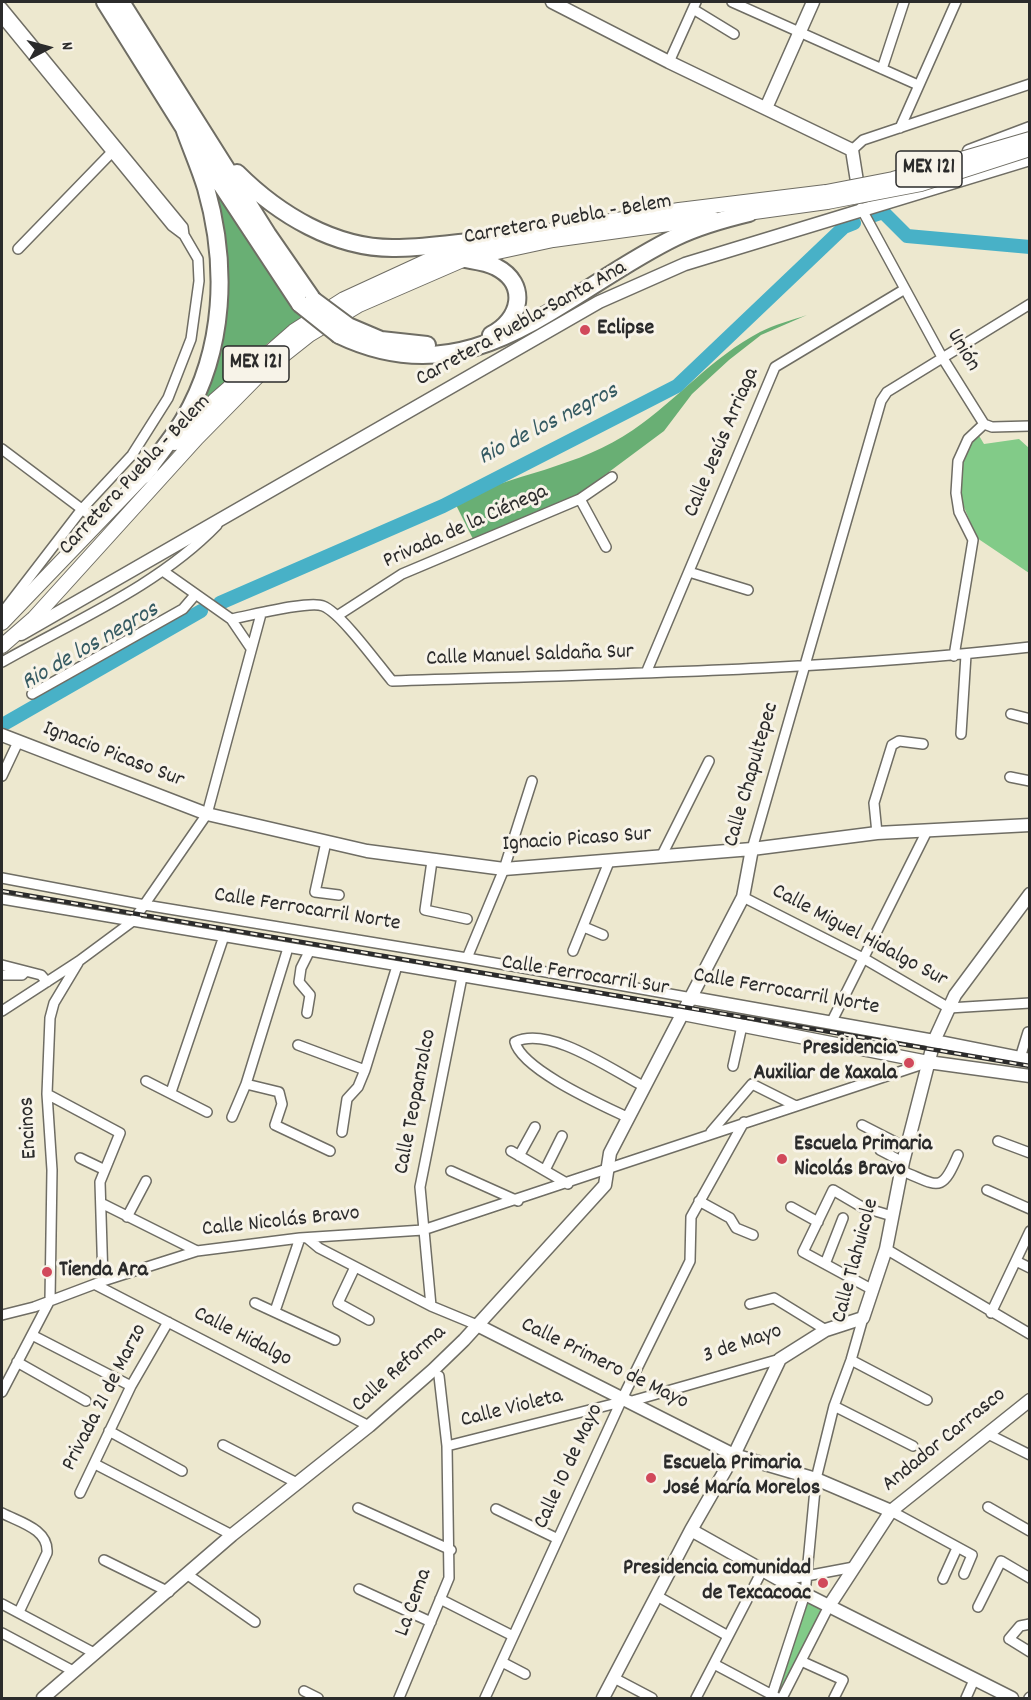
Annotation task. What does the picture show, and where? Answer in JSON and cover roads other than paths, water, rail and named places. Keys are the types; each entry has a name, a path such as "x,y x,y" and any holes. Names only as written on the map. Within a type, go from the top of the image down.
{"highway":[{"path":"105,2 184,128 307,302 366,348 400,356 460,352 517,331 676,237 749,213"},
{"path":"122,2 307,302"},
{"path":"144,475 184,418 207,368 218,327 220,289 217,237 206,188 184,128"},
{"path":"215,151 259,195 317,231 354,243 394,248 487,241"},
{"path":"343,331 420,346 465,342 501,330 516,310 519,298 516,284 498,267 465,259"}],"main road":[{"path":"552,2 571,6 669,62 852,150 861,208"},
{"path":"766,108 813,2"},
{"path":"926,170 943,160 1029,128"},
{"name":"Carretera Puebla - Belem","path":"4,644 34,618 197,438 261,373 309,335 359,305 465,259 553,240 749,213 827,197 1029,139"},
{"name":"Carretera Puebla - Belem","path":"2,623 215,400 294,331 344,299 444,253 487,241 679,210 827,197 921,184 1029,149"},
{"name":"Carretera Puebla-Santa Ana","path":"4,644 599,302 685,264 861,208 943,187 1029,159"},
{"name":"Ignacio Picaso Sur","path":"2,735 207,814 326,842 432,861 504,869 752,849 877,833 1029,825"},
{"name":"Calle Chapultepec","path":"692,998 743,897 752,849"},
{"name":"Calle Tlahuicole","path":"863,1318 886,1250 907,1148 934,1041 955,995 1029,894"},
{"name":"Calle Reforma","path":"43,1698 169,1592 232,1534 369,1426 458,1347 605,1185 610,1153 692,998"},
{"name":"Calle Ferrocarril Norte","path":"692,998 1025,1059"},
{"name":"Calle Ferrocarril Sur","path":"683,1014 928,1062 1029,1076"},
{"name":"3 de Mayo","path":"780,1359 826,1330 863,1318"},
{"name":"Calle Primero de Mayo","path":"477,1325 734,1455 816,1479 891,1511"},
{"path":"603,1698 734,1455 780,1359"},
{"name":"Andador Carrasco","path":"829,1606 891,1511 1029,1400"},
{"path":"692,1530 805,1594 1012,1698"}],"street":[{"path":"732,2 918,85"},
{"path":"882,69 904,2"},
{"path":"900,128 956,2"},
{"path":"669,62 695,5 734,34"},
{"path":"2,13 115,150 172,226 184,235 198,259 199,281 191,339 168,398 132,455 82,509 2,613"},
{"path":"852,150 863,140 1029,84"},
{"path":"18,249 115,150"},
{"name":"Unión","path":"861,208 942,357 988,425"},
{"name":"Calle Jesús Arriaga","path":"646,673 776,367 905,289"},
{"name":"Calle Chapultepec","path":"752,849 881,401 887,392 1029,304"},
{"path":"954,656 973,540 959,512 956,493 958,461 968,439 988,425 1029,426"},
{"path":"2,449 99,522"},
{"name":"Privada de la Ciénega","path":"337,616 402,574 580,500 612,477"},
{"path":"580,500 606,548"},
{"path":"2,662 163,571 201,542 224,518"},
{"path":"163,571 231,620 250,647"},
{"path":"689,572 748,590"},
{"path":"32,694 183,609 195,595"},
{"path":"231,620 322,605 337,616"},
{"path":"2,1011 79,961 134,921 207,814 250,647 261,614"},
{"name":"Calle Manuel Saldaña Sur","path":"337,616 392,681 805,666 966,655 1029,647"},
{"path":"961,734 966,655"},
{"path":"1011,714 1029,719"},
{"path":"877,833 874,803 892,745 899,741 923,744"},
{"path":"2,776 18,742"},
{"path":"661,857 663,848 709,761"},
{"path":"1010,777 1029,781"},
{"path":"467,958 504,869 532,780"},
{"path":"831,1023 927,831"},
{"path":"326,842 315,892 339,895"},
{"path":"432,861 424,910 467,919"},
{"path":"573,951 609,862"},
{"name":"Calle Ferrocarril Norte","path":"2,878 145,905 692,998"},
{"name":"Calle Miguel Hidalgo Sur","path":"743,897 863,958 949,1008 1029,1003"},
{"name":"Calle Ferrocarril Sur","path":"2,899 683,1014"},
{"path":"584,927 603,935"},
{"path":"171,1092 224,936"},
{"path":"232,1117 246,1084 288,948"},
{"path":"307,1013 310,995 299,982 299,974 309,952"},
{"name":"Encinos","path":"50,1300 52,1170 47,1094 50,1018 54,1003 79,961"},
{"path":"342,1132 347,1099 358,1087 365,1070 397,966"},
{"path":"4,970 41,975 47,982"},
{"name":"Calle Teopanzolco","path":"431,1306 420,1187 462,977"},
{"path":"733,1066 742,1026"},
{"path":"1025,1059 1028,1032"},
{"path":"628,1118 562,1084 529,1063 520,1054 515,1042 534,1037 551,1040 645,1087"},
{"path":"298,1045 365,1070"},
{"name":"Calle Nicolás Bravo","path":"2,1315 34,1307 197,1251 303,1238 423,1230 518,1201 711,1133 928,1062"},
{"path":"146,1081 207,1112"},
{"path":"246,1084 279,1092 282,1104 275,1125 330,1151"},
{"path":"711,1133 752,1084 796,1106"},
{"path":"47,1094 119,1131 120,1136 103,1169 100,1182 100,1283"},
{"name":"Calle 10 de Mayo","path":"484,1698 690,1261 691,1217 744,1122"},
{"path":"862,1125 907,1148"},
{"path":"535,1127 515,1153 568,1184"},
{"path":"545,1170 562,1136"},
{"path":"998,1141 1029,1153"},
{"path":"879,1150 936,1185 948,1178 958,1155"},
{"path":"80,1158 103,1169"},
{"path":"451,1171 518,1201"},
{"path":"127,1217 146,1181"},
{"path":"873,1290 803,1252 833,1190 862,1207 892,1216"},
{"path":"987,1190 1029,1209"},
{"path":"699,1201 730,1218 736,1228 753,1235"},
{"path":"101,1203 197,1251"},
{"path":"791,1207 818,1222"},
{"path":"825,1264 843,1218"},
{"path":"991,1313 1029,1231"},
{"path":"275,1311 303,1238"},
{"name":"Calle Primero de Mayo","path":"303,1238 431,1306 477,1325"},
{"path":"886,1250 1029,1334"},
{"path":"1016,1260 1029,1268"},
{"path":"355,1267 338,1303 369,1320"},
{"name":"Calle Hidalgo","path":"100,1283 168,1322 369,1426"},
{"path":"750,1304 774,1298 826,1330"},
{"path":"2,1392 50,1300"},
{"path":"255,1303 335,1340"},
{"name":"Calle Tlahuicole","path":"775,1698 805,1594 816,1479 834,1406 863,1318"},
{"name":"Privada 21 de Marzo","path":"80,1493 131,1386 168,1322"},
{"path":"32,1335 131,1386"},
{"name":"3 de Mayo","path":"626,1400 780,1359"},
{"path":"851,1360 927,1400"},
{"path":"17,1362 86,1401"},
{"name":"La Cema","path":"399,1698 449,1578 451,1550 447,1446 439,1376"},
{"name":"Calle Violeta","path":"447,1446 626,1400"},
{"path":"834,1406 913,1446"},
{"path":"109,1431 182,1471"},
{"path":"988,1434 1029,1455"},
{"path":"223,1445 297,1483"},
{"path":"95,1464 232,1534"},
{"path":"988,1507 1029,1532"},
{"path":"358,1508 451,1550"},
{"path":"496,1509 558,1539"},
{"path":"891,1511 972,1555 964,1574"},
{"path":"2,1512 41,1533 48,1544 43,1562 19,1612"},
{"path":"943,1579 957,1548"},
{"path":"104,1560 169,1592"},
{"path":"978,1607 1001,1561 1029,1578"},
{"path":"785,1581 854,1567"},
{"path":"696,1698 762,1571"},
{"path":"188,1575 255,1622"},
{"path":"359,1589 431,1622"},
{"path":"657,1596 728,1636"},
{"path":"440,1599 513,1636"},
{"path":"2,1604 96,1654"},
{"path":"714,1665 775,1698 801,1661 829,1606"},
{"path":"1027,1651 1010,1641 1010,1636 1020,1626 1029,1624"},
{"path":"2,1633 75,1672"},
{"path":"801,1661 843,1680 834,1698"},
{"path":"502,1662 525,1674"},
{"path":"614,1678 652,1698"},
{"path":"966,1698 974,1680"},
{"path":"304,1691 318,1698"}],"waterway":[{"name":"Rio de los negros","path":"874,215 883,212 907,236 1030,247"},
{"name":"Rio de los negros","path":"220,603 443,506 677,386 844,227 854,223"},
{"name":"Rio de los negros","path":"4,724 201,611"}],"railway":[{"path":"2,891 1030,1066"}],"place":[{"name":"Eclipse","path":"585,330"},
{"name":"Presidencia Auxiliar de Xaxala","path":"909,1063"},
{"name":"Escuela Primaria Nicolás Bravo","path":"782,1159"},
{"name":"Tienda Ara","path":"47,1272"},
{"name":"Escuela Primaria José María Morelos","path":"651,1478"},
{"name":"Presidencia comunidad de Texcacoac","path":"823,1583"}]}
